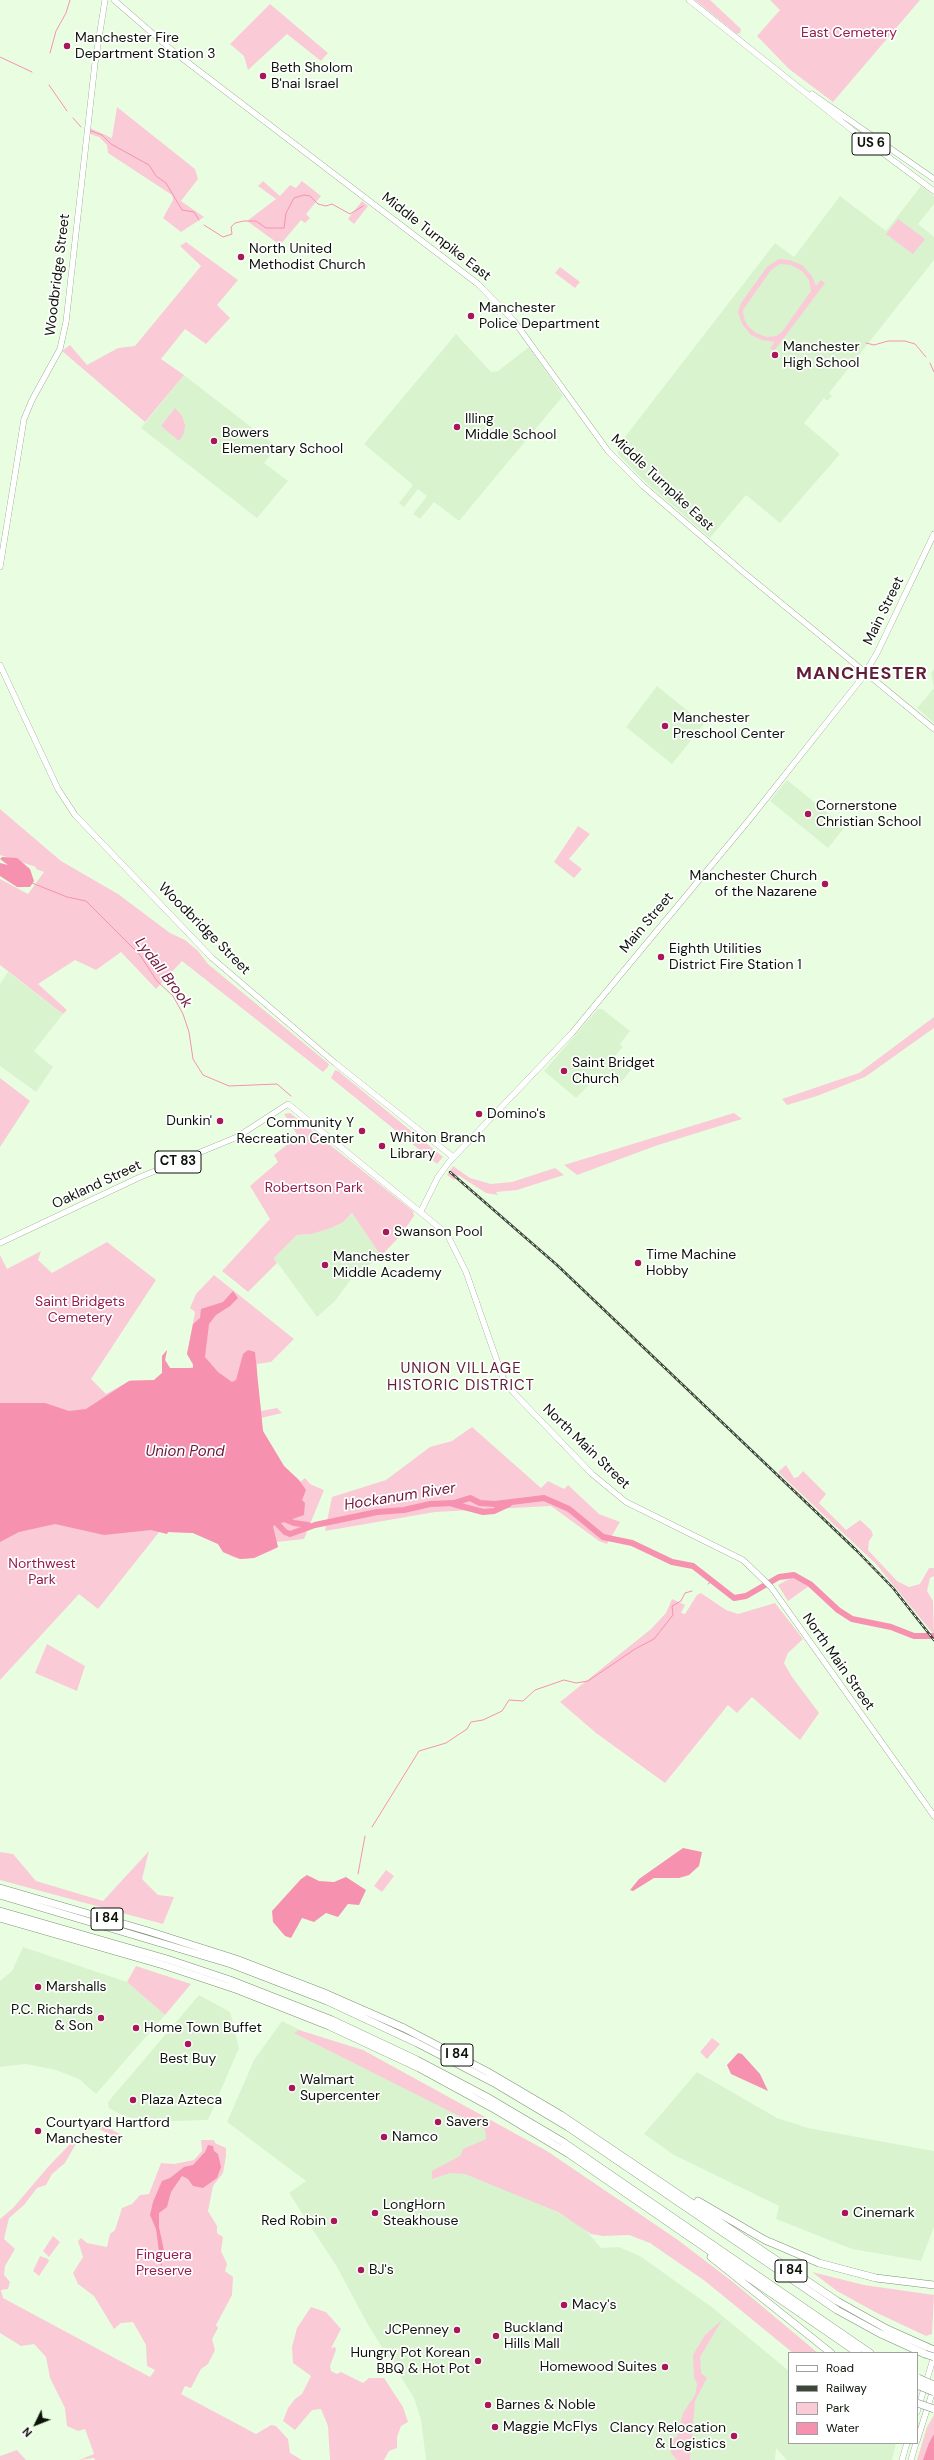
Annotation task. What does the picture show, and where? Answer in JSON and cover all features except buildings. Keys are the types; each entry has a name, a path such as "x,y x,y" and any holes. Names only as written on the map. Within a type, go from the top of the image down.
{"highway":[{"name":"I 84","path":"0,1888 234,1962 359,2008 454,2054 547,2106 662,2182 837,2302 929,2350"},
{"path":"0,1895 212,1954"},
{"path":"0,1911 197,1972 297,2005 364,2034 434,2069 505,2108 593,2162 869,2352"},
{"name":"I 84","path":"0,1918 197,1972"},
{"path":"234,1962 370,2020 496,2084 593,2143 837,2310 886,2336 929,2350 934,2356"},
{"name":"I 84","path":"218,1980 330,2026 451,2085 563,2151 857,2352"},
{"path":"662,2182 765,2240 808,2259 867,2276 934,2285"},
{"path":"676,2227 691,2242 830,2352"},
{"path":"918,2380 934,2386"},
{"path":"918,2381 934,2392"},
{"path":"918,2403 934,2409"}],"main road":[{"name":"Woodbridge Street","path":"0,567 24,419 32,400 56,356 66,322 95,63 106,0"},
{"name":"Middle Turnpike East","path":"114,0 174,52 478,284 502,307 530,341 608,450 643,486 742,572 934,730"},
{"name":"US 6","path":"689,0 810,94 852,130 934,191"},
{"name":"US 6","path":"810,94 818,97 934,179"},
{"name":"Main Street","path":"421,1211 440,1175 453,1157 569,1036 749,820 865,673 934,534"},
{"name":"Woodbridge Street","path":"0,665 58,790 75,815 212,958 335,1063 453,1157"},
{"name":"North Main Street","path":"288,1104 441,1227 454,1246 466,1272 497,1365 513,1392 615,1494 733,1554 752,1567 764,1579 934,1816"},
{"name":"Oakland Street","path":"0,1243 138,1178 237,1137 288,1104"},
{"path":"918,2409 932,2372 934,2356"},
{"path":"918,2439 934,2386"},
{"path":"902,2460 907,2444"},
{"path":"911,2460 916,2444"}],"shaded area":[{"name":"Manchester High School","path":"921,186 934,196 934,204 918,224 934,237 934,260 829,393 832,396 827,401 824,398 804,423 840,454 780,523 746,495 710,538 642,479 618,454 618,446 775,243 794,257 840,196 886,231"},
{"name":"Illing Middle School","path":"456,334 491,372 498,371 529,347 563,396 459,521 434,502 420,519 413,514 427,496 418,489 404,507 399,503 413,485 364,444"},
{"name":"Bowers Elementary School","path":"184,375 277,447 264,463 288,481 257,518 141,428"},
{"path":"934,669 934,688 931,673"},
{"name":"Manchester Preschool Center","path":"657,686 704,724 672,764 626,727"},
{"path":"934,688 934,723 917,708"},
{"name":"Cornerstone Christian School","path":"787,780 845,827 828,848 770,801"},
{"path":"8,972 63,1014 34,1051 53,1067 36,1092 0,1066 0,984"},
{"path":"598,1009 602,1009 630,1031 620,1044 623,1047 614,1057 631,1070 617,1087 601,1073 576,1098 544,1071"},
{"name":"Manchester Middle Academy","path":"352,1213 381,1256 352,1278 335,1301 317,1317 274,1258 297,1235 312,1234 331,1228 342,1223"},
{"path":"23,1947 127,1982 165,2015 96,2094 79,2079 56,2070 26,2064 0,2067 0,1981 12,1971"},
{"path":"199,1995 230,2012 239,2048 208,2120 144,2122 122,2115 109,2108 108,2102"},
{"path":"282,2021 493,2126 550,2208 583,2227 601,2248 619,2247 640,2256 713,2308 788,2370 788,2444 896,2444 892,2460 787,2460 776,2448 775,2460 426,2460 421,2420 414,2398 368,2325 337,2267 289,2193 306,2181 227,2122 254,2060"},
{"path":"697,2072 777,2118 808,2128 934,2151 934,2227 921,2261 852,2249 776,2219 779,2206 674,2155 644,2134"}],"green space":[{"path":"695,0 710,0 741,29 740,33 737,34"},
{"name":"East Cemetery","path":"770,0 920,0 833,102 789,69 757,36 780,10"},
{"path":"270,4 328,53 321,61 287,34 248,70 244,56 230,44"},
{"path":"117,107 195,169 198,179 181,201 204,217 181,232 163,218 173,200 172,195 108,153 107,145 99,137 90,134 90,128 112,138"},
{"path":"263,181 280,196 290,185 296,188 302,181 321,196 306,214 310,218 305,223 301,220 280,245 247,221 276,199 258,186"},
{"path":"362,201 368,206 354,224 348,219"},
{"path":"898,219 925,239 913,254 886,234"},
{"path":"186,242 238,280 217,305 230,318 206,344 185,329 161,359 184,375 145,422 62,351 70,345 87,365 118,348 135,346 201,266 180,246"},
{"path":"779,259 789,260 802,265 812,276 816,286 821,280 825,283 774,351 770,348 775,342 762,340 751,335 742,324 738,312 741,303 767,267","holes":["780,264 791,265 802,271 809,280 811,291 782,332 776,336 767,337 756,333 748,326 744,318 743,310 771,270"]},
{"path":"560,267 580,282 575,288 555,273"},
{"path":"175,408 182,416 185,425 184,433 179,441 161,426"},
{"path":"0,809 61,861 118,894 170,933 185,940 198,951 208,964 329,1064 328,1067 323,1072 182,961 156,989 121,952 96,970 75,960 38,984 67,1010 63,1014 0,965 0,879 28,894 44,872 36,869 36,867 0,855"},
{"path":"578,826 590,834 569,859 582,869 574,878 554,862"},
{"path":"934,1017 934,1028 865,1077 817,1096 787,1105 782,1099 859,1073"},
{"path":"335,1070 443,1157 437,1164 331,1078"},
{"path":"0,1078 30,1101 0,1147"},
{"name":"Robertson Park","path":"290,1113 413,1211 414,1216 400,1236 381,1256 352,1213 342,1223 331,1228 312,1234 297,1235 274,1258 277,1263 248,1292 222,1271 270,1219 250,1186 278,1162 274,1155 298,1136 284,1114"},
{"path":"734,1113 742,1119 658,1145 577,1175 564,1165"},
{"path":"453,1166 470,1178 491,1184 512,1182 555,1168 564,1175 517,1190 496,1192 498,1195 486,1193 458,1175 454,1180 447,1175"},
{"path":"107,1242 156,1280 91,1379 106,1394 131,1380 154,1380 162,1373 162,1356 167,1350 165,1360 170,1368 182,1369 194,1367 187,1354 195,1312 190,1308 196,1294 214,1275 294,1339 271,1362 257,1364 261,1411 277,1408 282,1413 261,1418 263,1431 284,1466 300,1482 305,1478 310,1484 324,1490 304,1539 276,1542 278,1547 254,1558 240,1559 233,1557 223,1552 218,1544 193,1533 168,1532 167,1534 160,1531 98,1609 79,1594 0,1680 0,1255 7,1269 41,1251 38,1260 52,1273"},
{"path":"472,1427 541,1488 548,1481 564,1489 568,1485 599,1514 620,1522 607,1544 599,1541 551,1506 435,1512 325,1531 332,1497 386,1480 430,1447 452,1441"},
{"path":"786,1465 794,1478 798,1477 803,1471 826,1494 819,1503 846,1530 860,1520 871,1530 873,1535 869,1541 868,1550 897,1581 909,1587 920,1584 929,1568 934,1568 934,1576 930,1578 927,1591 933,1601 934,1635 876,1564 779,1473 779,1471"},
{"path":"793,1577 809,1586 788,1601 778,1585"},
{"path":"701,1593 726,1610 738,1614 775,1603 803,1639 788,1653 784,1663 792,1677 819,1713 800,1740 752,1697 737,1713 728,1705 665,1783 596,1733 560,1702 651,1629 666,1613 672,1599 685,1605 681,1613 685,1614 697,1595"},
{"path":"47,1644 85,1666 77,1691 35,1673"},
{"path":"149,1851 142,1879 158,1895 174,1897 163,1924 0,1880 0,1852 13,1854 36,1881 103,1901"},
{"path":"386,1870 394,1876 382,1892 374,1886"},
{"path":"136,1966 191,1984 165,2015 127,1982"},
{"path":"299,2030 363,2050 547,2151 678,2240 733,2282 817,2352 792,2352 705,2281 650,2243 629,2235 603,2236 591,2234 558,2212 465,2174 450,2173 432,2179 432,2171 460,2156 463,2149 486,2139 485,2129 294,2033"},
{"path":"712,2038 720,2044 707,2059 700,2052"},
{"name":"Finguera Preserve","path":"93,2120 122,2135 123,2141 93,2126 78,2140 65,2163 52,2174 46,2185 37,2188 24,2205 9,2218 4,2239 15,2249 5,2266 4,2275 10,2282 8,2289 1,2290 3,2298 150,2377 155,2370 147,2366 146,2345 133,2322 121,2323 114,2329 94,2296 78,2284 73,2273 83,2257 78,2241 81,2238 87,2243 107,2247 110,2234 115,2230 122,2208 132,2204 140,2195 149,2194 161,2163 174,2164 194,2160 202,2151 201,2140 214,2140 215,2143 226,2148 226,2156 223,2173 213,2186 208,2211 217,2226 217,2233 223,2237 221,2251 227,2264 225,2271 233,2277 232,2295 216,2325 218,2328 212,2339 215,2350 208,2364 201,2369 191,2388 185,2386 181,2394 256,2434 271,2425 276,2426 288,2439 290,2453 302,2460 95,2460 94,2458 79,2460 94,2454 85,2429 78,2431 67,2426 65,2408 50,2378 46,2357 34,2344 21,2346 0,2333 0,2219 13,2208 48,2167"},
{"path":"53,2236 60,2242 49,2257 43,2251"},
{"path":"40,2256 48,2259 49,2261 39,2276 33,2271"},
{"path":"812,2272 864,2285 934,2295 932,2334 926,2336 875,2312 837,2291"},
{"path":"311,2307 326,2312 341,2329 331,2348 335,2347 336,2350 330,2366 331,2371 337,2374 341,2372 363,2383 369,2378 384,2378 403,2407 408,2422 401,2426 397,2437 397,2448 389,2451 384,2460 330,2460 328,2426 321,2409 312,2410 295,2430 283,2421 288,2408 295,2399 302,2394 311,2376 293,2363 292,2347 297,2328"},
{"path":"722,2320 700,2357 701,2373 707,2378 695,2401 690,2460 677,2460 671,2453 669,2440 677,2437 683,2413 695,2395 697,2384 694,2377 693,2355 705,2335"},
{"path":"934,2415 934,2460 917,2460 927,2427"},
{"path":"17,2450 26,2460 0,2460 0,2456"}],"water":[{"path":"2,857 17,858 30,869 34,881 30,887 17,887 0,876 0,863 8,865 0,859"},
{"name":"Union Pond","path":"233,1291 238,1298 230,1306 216,1315 209,1324 205,1357 218,1372 232,1382 236,1380 243,1354 248,1350 255,1352 263,1431 284,1466 299,1480 306,1490 302,1500 305,1503 304,1515 273,1526 278,1547 254,1558 240,1559 223,1552 218,1544 193,1533 168,1532 167,1534 151,1530 104,1535 55,1524 19,1532 0,1542 0,1403 45,1403 69,1411 86,1409 129,1381 154,1380 162,1373 162,1356 167,1350 165,1360 170,1368 193,1368 193,1364 187,1354 193,1324 200,1318 201,1309 223,1302"},
{"path":"683,1848 702,1852 699,1866 689,1875 679,1878 654,1878 633,1891 630,1890 639,1879"},
{"path":"307,1875 319,1881 334,1882 346,1877 366,1890 359,1905 348,1904 338,1917 326,1913 314,1922 302,1918 291,1938 285,1936 273,1922 272,1911 301,1879"},
{"path":"738,2053 742,2054 760,2074 768,2091 731,2074 727,2065"},
{"path":"208,2145 213,2146 214,2151 218,2154 221,2167 217,2178 203,2188 193,2186 188,2179 182,2176 171,2192 167,2207 159,2213 159,2227 165,2255 161,2267 156,2229 150,2215 153,2202 162,2181 170,2178 184,2167 193,2165 205,2152"},
{"path":"934,2434 934,2460 923,2460 929,2443"}],"waterway":[{"path":"50,53 56,31 66,13 70,0"},
{"path":"0,57 32,72"},
{"path":"49,85 67,111"},
{"path":"73,118 81,127"},
{"path":"91,131 102,135 111,144 149,165 156,176 166,183 182,210 194,212 199,220"},
{"path":"204,225 223,237 232,234 231,227 235,223 244,221 256,221 266,228 284,228 286,213 294,198 304,195 310,196 318,204 326,206 332,204 350,214 363,206"},
{"path":"866,343 874,345 888,341 905,341 915,344 926,357"},
{"path":"930,363 934,372"},
{"name":"Lydall Brook","path":"32,883 67,897 86,901 140,955 157,981 173,996 183,1014 189,1032 193,1059 203,1075 229,1086 277,1084 291,1096"},
{"name":"Hockanum River","path":"272,1518 285,1532 290,1534 315,1525 377,1512 404,1510 430,1504 454,1503 470,1498 480,1503 495,1504 544,1498 569,1509 603,1537 632,1543 672,1562 693,1566 734,1598 746,1596 779,1577 794,1575 810,1584 838,1610 852,1619 891,1627 914,1636 934,1636"},
{"path":"453,1504 483,1512 494,1511 509,1504"},
{"path":"282,1518 294,1523 308,1525"},
{"name":"Hockanum River","path":"708,1584 712,1581"},
{"path":"372,1827 419,1751 446,1743 467,1729 471,1722 483,1720 502,1711 509,1700 523,1701 535,1690 564,1680 576,1683 588,1681 635,1649 654,1639 673,1615 672,1606 681,1601 685,1593 692,1591"},
{"path":"358,1874 365,1836"}],"railway":[{"path":"450,1172 557,1265 856,1550 893,1588 934,1640"}],"place":[{"name":"Manchester Fire Department Station 3","path":"67,46"},
{"name":"Beth Sholom B'nai Israel","path":"263,76"},
{"name":"North United Methodist Church","path":"241,257"},
{"name":"Manchester Police Department","path":"471,316"},
{"name":"Manchester High School","path":"775,355"},
{"name":"Illing Middle School","path":"457,427"},
{"name":"Bowers Elementary School","path":"214,441"},
{"name":"Manchester Preschool Center","path":"665,726"},
{"name":"Cornerstone Christian School","path":"808,814"},
{"name":"Manchester Church of the Nazarene","path":"825,884"},
{"name":"Eighth Utilities District Fire Station 1","path":"661,957"},
{"name":"Saint Bridget Church","path":"564,1071"},
{"name":"Domino's","path":"479,1114"},
{"name":"Dunkin'","path":"220,1121"},
{"name":"Community Y Recreation Center","path":"362,1131"},
{"name":"Whiton Branch Library","path":"382,1146"},
{"name":"Swanson Pool","path":"386,1232"},
{"name":"Time Machine Hobby","path":"638,1263"},
{"name":"Manchester Middle Academy","path":"325,1265"},
{"name":"Marshalls","path":"38,1987"},
{"name":"P.C. Richards & Son","path":"101,2018"},
{"name":"Home Town Buffet","path":"136,2028"},
{"name":"Best Buy","path":"188,2044"},
{"name":"Walmart Supercenter","path":"292,2088"},
{"name":"Plaza Azteca","path":"133,2100"},
{"name":"Savers","path":"438,2122"},
{"name":"Courtyard Hartford Manchester","path":"38,2131"},
{"name":"Namco","path":"384,2137"},
{"name":"LongHorn Steakhouse","path":"375,2213"},
{"name":"Cinemark","path":"845,2213"},
{"name":"Red Robin","path":"334,2221"},
{"name":"BJ's","path":"361,2270"},
{"name":"Macy's","path":"564,2305"},
{"name":"JCPenney","path":"457,2330"},
{"name":"Buckland Hills Mall","path":"496,2336"},
{"name":"Hungry Pot Korean BBQ & Hot Pot","path":"478,2361"},
{"name":"Homewood Suites","path":"665,2367"},
{"name":"Barnes & Noble","path":"488,2405"},
{"name":"Maggie McFlys","path":"495,2427"},
{"name":"Clancy Relocation & Logistics","path":"734,2436"}],"district":[{"name":"MANCHESTER","path":"862,674"},
{"name":"UNION VILLAGE HISTORIC DISTRICT","path":"461,1378"}],"park label":[{"name":"Saint Bridgets Cemetery","path":"80,1310"},
{"name":"Northwest Park","path":"42,1572"}]}
